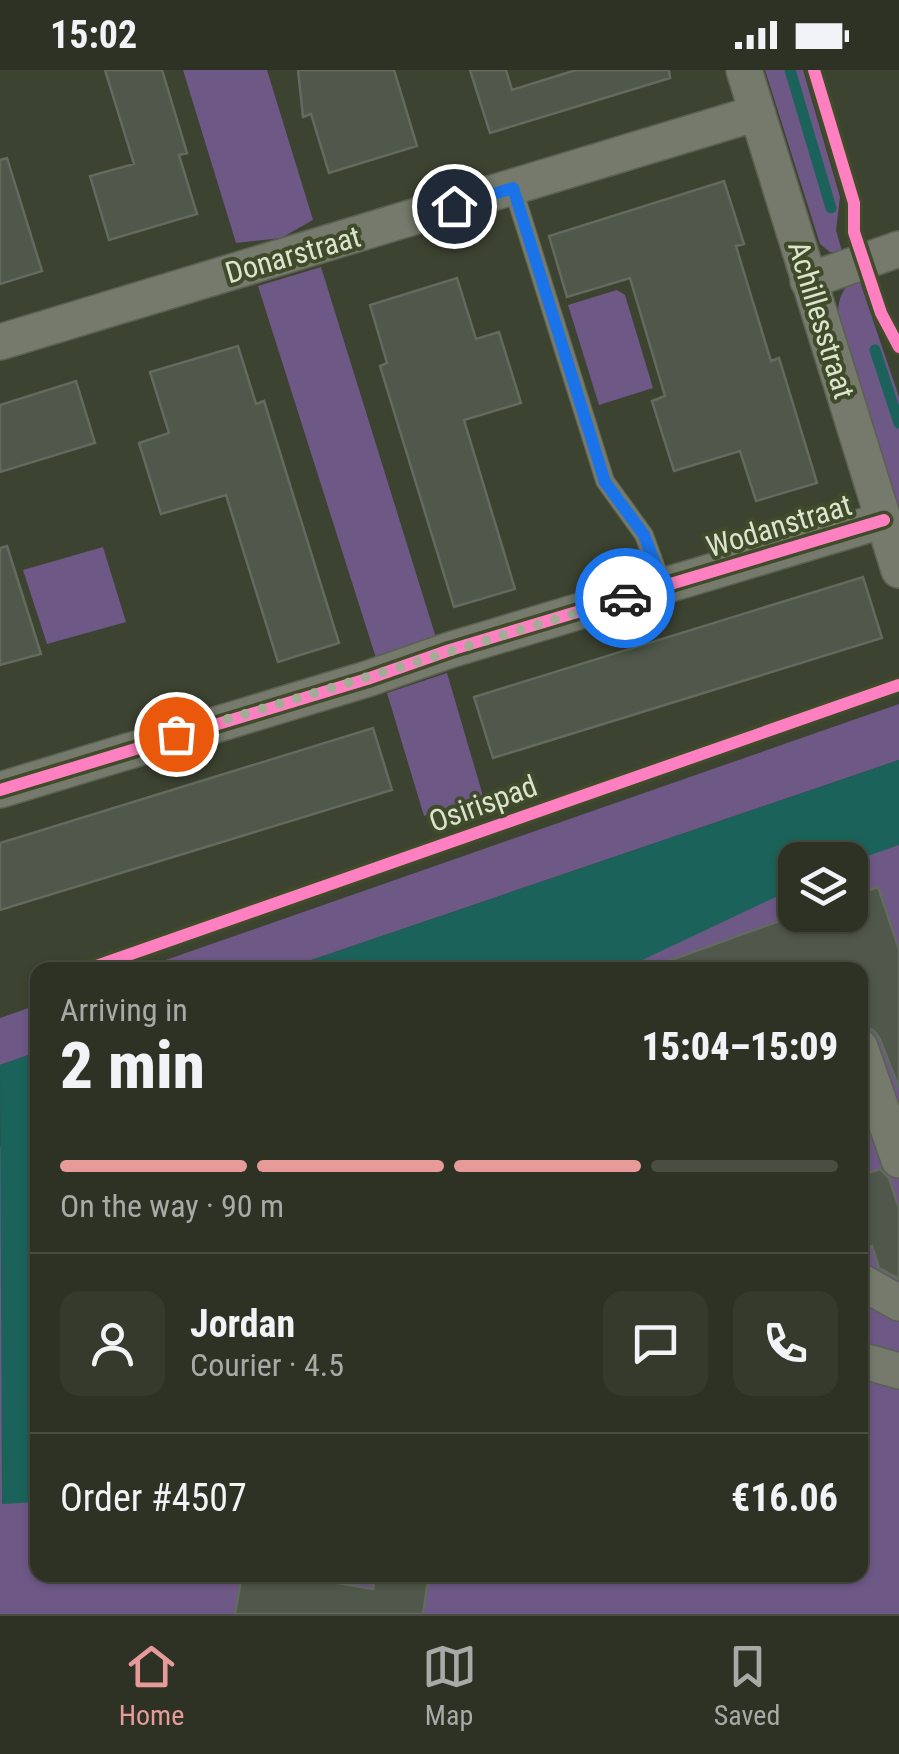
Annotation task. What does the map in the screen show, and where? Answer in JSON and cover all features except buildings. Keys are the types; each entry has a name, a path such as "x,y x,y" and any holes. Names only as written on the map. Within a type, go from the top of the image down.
{"street":[{"name":"Achillesstraat","path":"744,70 899,570"},
{"name":"Donarstraat","path":"0,342 758,113"},
{"path":"808,281 899,249"},
{"name":"Wodanstraat","path":"0,790 884,520"},
{"path":"868,1070 899,1160"},
{"path":"868,1287 899,1304"},
{"path":"868,1362 899,1371"}],"lane":[{"path":"513,188 605,482 644,535 664,587"}],"shaded area":[{"path":"183,70 267,70 313,220 281,238 236,243"},
{"path":"765,70 803,70 840,197 836,230 843,255 820,244"},
{"path":"321,267 437,641 376,658 258,286"},
{"path":"859,279 899,397 899,510 838,313 842,293"},
{"path":"617,290 625,295 653,388 599,405 568,305"},
{"path":"103,547 126,622 47,644 23,570"},
{"path":"447,673 483,796 424,816 387,693"},
{"path":"899,704 899,760 306,962 160,962"},
{"path":"899,818 899,1614 0,1614 0,1147 30,1136 30,1582 868,1582 868,962 505,962 778,862 778,932 868,932 868,842 833,842"},
{"path":"30,1007 30,1054 0,1065 0,1018"}],"water":[{"path":"899,760 899,845 868,856 868,842 778,842 778,896 638,962 306,962"},
{"path":"30,1054 30,1502 2,1504 0,1065"}],"waterway":[{"path":"790,70 831,208"},
{"path":"875,350 899,423"}],"cycle path":[{"path":"814,70 854,203 854,232 881,313 899,347"},
{"path":"0,790 884,520"},
{"name":"Osirispad","path":"108,962 899,685"}],"way so far":[{"path":"176,734 367,680 450,650 625,598"}],"route":[{"path":"454,206 513,188 605,482 644,535 664,587 625,598"}]}
